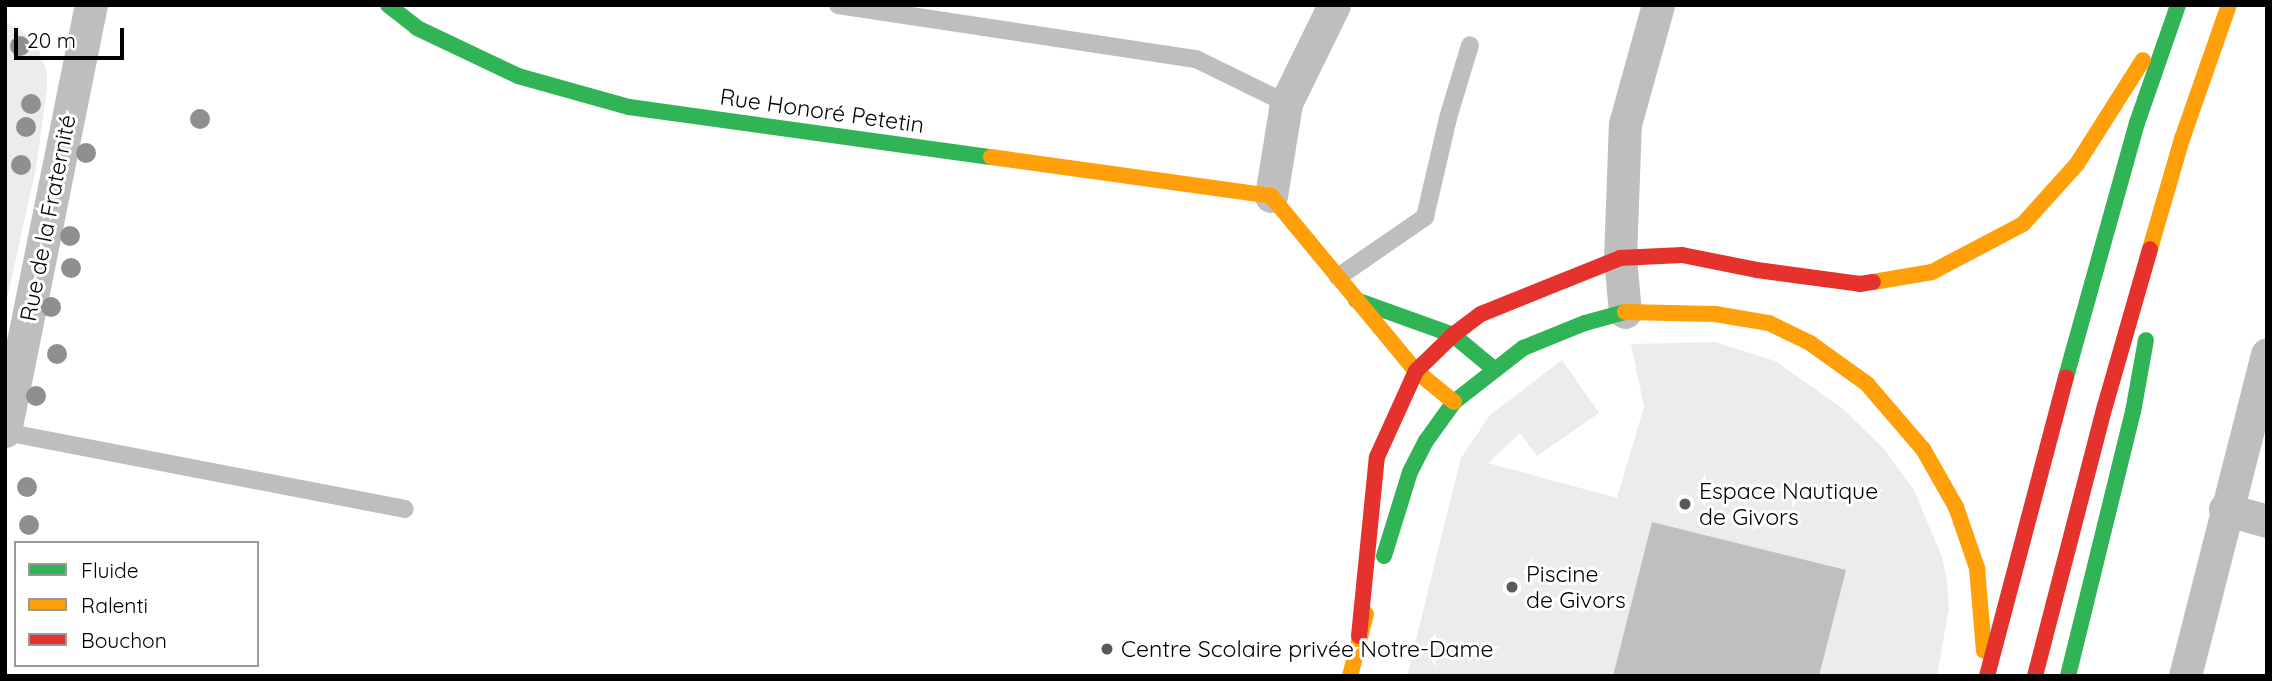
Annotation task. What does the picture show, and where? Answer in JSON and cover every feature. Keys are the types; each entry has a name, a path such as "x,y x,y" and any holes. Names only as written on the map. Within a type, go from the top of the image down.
{"main road":[{"name":"Rue Honoré Petetin","path":"388,5 417,27 518,76 629,107 1271,196"},
{"path":"1359,636 1377,457 1416,371 1481,314 1620,258 1682,255 1757,270 1860,284 1932,272 2023,224 2077,164 2178,5"},
{"path":"1986,676 2099,251 2137,123 2178,5"},
{"path":"2035,676 2105,406 2182,138 2229,5"},
{"path":"2153,302 2182,138"},
{"path":"1271,196 1416,371 1454,402"},
{"path":"1354,299 1454,335 1494,369"},
{"path":"1350,676 1359,636 1409,472 1426,441 1454,402 1523,348 1585,323 1625,312 1716,314 1769,323 1810,343 1867,384 1923,449 1956,507 1977,568 1986,676"},
{"path":"2068,676 2133,412 2148,330"}],"street":[{"name":"Rue de la Fraternité","path":"5,432 91,5"},
{"path":"1271,196 1286,103 1334,5"},
{"path":"1625,312 1620,258 1625,124 1658,5"},
{"path":"2185,676 2225,509 2267,354"},
{"path":"2225,509 2267,520"}],"lane":[{"path":"838,5 1196,59 1286,103"},
{"path":"1338,277 1425,217 1448,118 1470,45"},
{"path":"5,432 405,509"}],"shaded area":[{"path":"5,21 26,34 38,49 47,71 47,89 36,168 5,308"},
{"name":"Espace Nautique de Givors","path":"1715,342 1775,361 1842,408 1884,449 1914,490 1942,557 1947,581 1949,608 1937,676 1407,676 1461,458 1490,415 1562,360 1599,413 1537,456 1520,433 1488,463 1617,498 1644,407 1631,344"},
{"path":"1652,522 1846,570 1819,676 1613,676"}],"traffic: fast":[{"path":"388,5 417,28 518,76 629,107 991,157"},
{"path":"2066,377 2137,123 2178,5"},
{"path":"1356,300 1453,335 1494,369"},
{"path":"1384,556 1410,472 1426,441 1454,402 1523,348 1585,323 1625,312"},
{"path":"2068,676 2133,412 2146,340"}],"traffic: slow":[{"path":"2150,249 2182,139 2229,5"},
{"path":"1873,282 1932,272 2023,224 2077,164 2143,60"},
{"path":"991,157 1271,196 1416,371 1454,402"},
{"path":"1625,312 1715,314 1769,323 1810,343 1867,384 1923,449 1956,507 1977,568 1984,651"},
{"path":"1350,676 1366,614"}],"traffic: jam":[{"path":"2035,676 2105,406 2150,249"},
{"path":"1620,258 1682,255 1757,270 1860,284 1873,282"},
{"path":"1359,636 1377,457 1416,371 1453,335 1481,314 1620,258"},
{"path":"1987,676 2066,377"}],"place":[{"name":"Espace Nautique de Givors","path":"1685,504"},
{"name":"Piscine de Givors","path":"1512,587"},
{"name":"Centre Scolaire privée Notre-Dame","path":"1107,649"}]}
